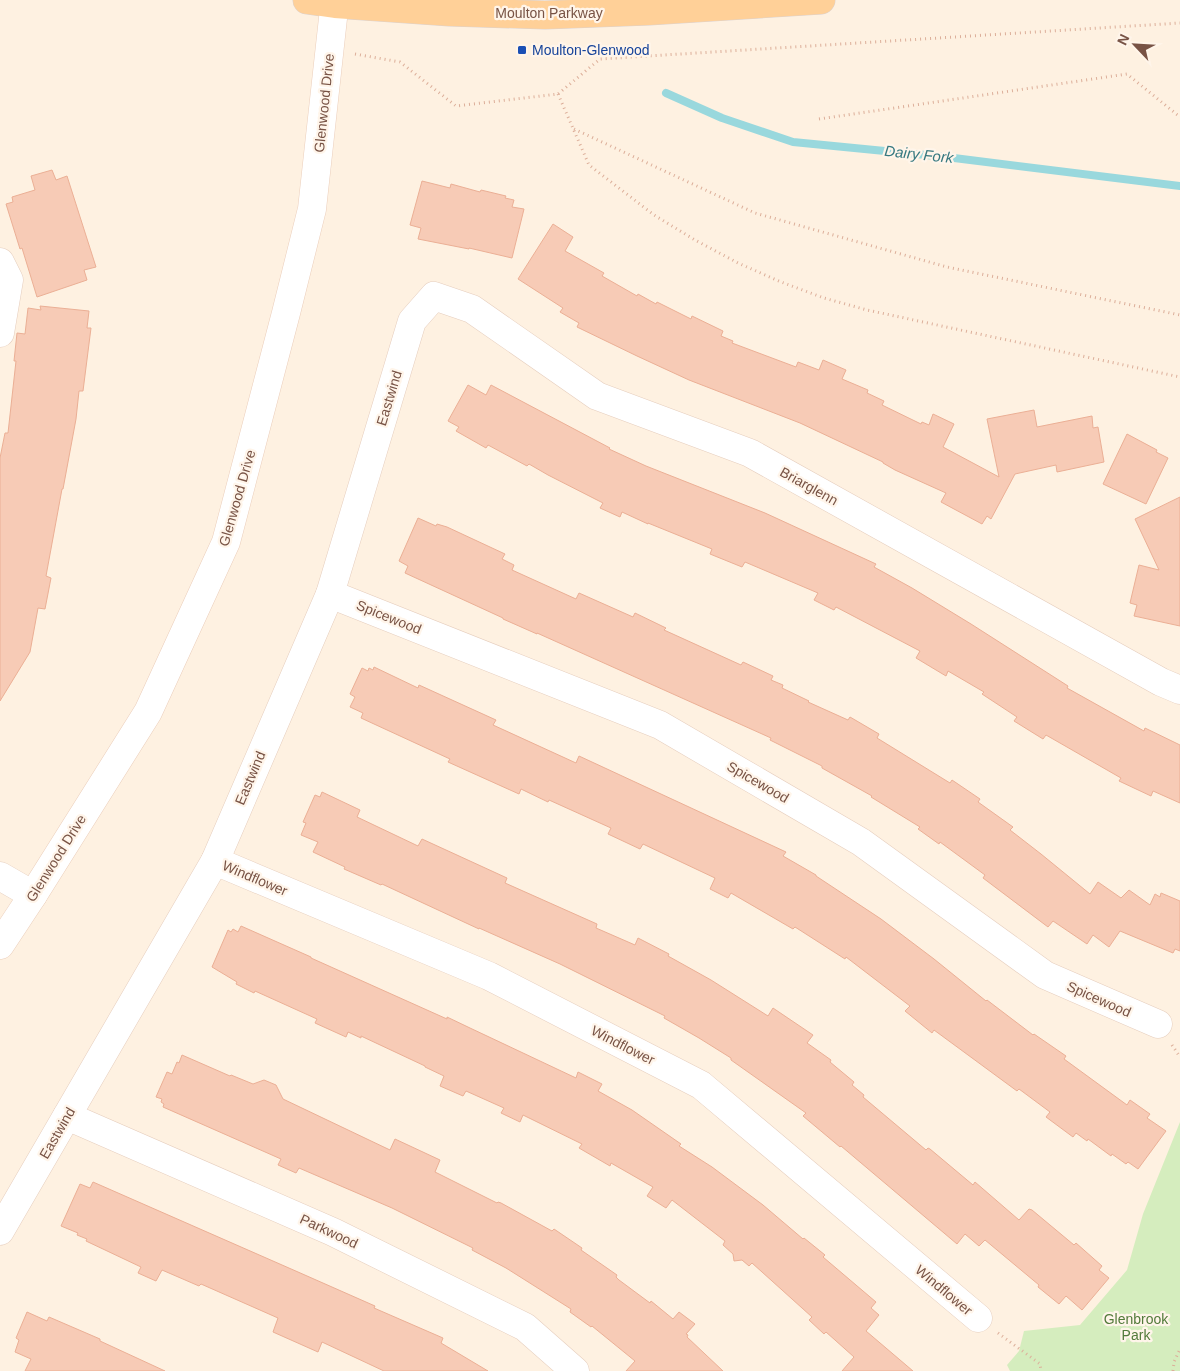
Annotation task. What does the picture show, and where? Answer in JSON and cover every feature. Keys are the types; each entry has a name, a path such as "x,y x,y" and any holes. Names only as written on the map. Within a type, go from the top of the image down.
{"main road":[{"name":"Moulton Parkway","path":"307,0 450,12 545,15 821,0"}],"street":[{"name":"Glenwood Drive","path":"0,945 148,712 226,542 312,209 335,2"},
{"path":"0,262 9,280 0,333"},
{"name":"Eastwind","path":"0,1231 215,861 330,594 412,321 434,296"},
{"name":"Briarglenn","path":"434,296 472,309 597,396 750,453 1153,677 1180,690"},
{"name":"Spicewood","path":"330,594 660,725 861,842 1045,975 1158,1024"},
{"name":"Windflower","path":"215,861 489,976 701,1085 978,1318"},
{"path":"0,876 33,895"},
{"name":"Parkwood","path":"67,1116 334,1232 525,1327 575,1371"}],"path":[{"path":"329,50 400,62 456,106 558,94 600,59 1180,23"},
{"path":"818,119 1127,74 1180,117"},
{"path":"558,94 589,165 654,214 695,240 738,263 780,282 824,298 867,310 1180,377"},
{"path":"574,129 755,213 947,267 1180,316"},
{"path":"978,1318 1040,1364 1041,1371"},
{"path":"1173,1371 1174,1362 1180,1349"}],"green space":[{"name":"Glenbrook Park","path":"1180,1122 1180,1371 1010,1371 1007,1365 1019,1351 1024,1331 1080,1325 1127,1270 1143,1214"}],"building":[{"path":"52,170 56,180 67,176 96,267 84,270 87,280 37,297 6,204 13,202 12,197 35,190 31,176"},
{"path":"422,181 450,188 451,184 480,192 481,190 506,196 505,198 514,200 512,207 524,209 512,258 418,239 421,228 410,225"},
{"path":"553,224 573,237 565,251 604,273 602,276 637,296 638,294 656,304 657,302 691,319 692,316 723,331 721,336 733,341 732,343 796,367 798,362 819,370 823,360 846,370 842,379 868,390 867,393 884,401 882,405 921,424 922,422 929,425 933,414 954,424 943,447 999,477 987,419 1034,410 1037,427 1092,416 1093,428 1098,427 1104,462 1057,472 1056,465 1015,474 991,519 987,516 982,524 941,502 946,493 895,470 883,462 800,423 689,380 577,327 579,323 560,312 563,308 518,279"},
{"path":"40,306 89,311 87,328 91,328 83,391 79,391 76,419 46,576 51,578 45,609 38,608 30,652 0,701 0,458 5,433 8,433 16,361 14,361 17,333 25,334 28,308 41,310"},
{"path":"468,385 486,395 491,385 609,449 646,466 765,513 876,564 874,567 971,624 1068,686 1067,688 1144,731 1145,728 1180,745 1180,803 1153,791 1151,796 1119,781 1121,778 1046,735 1043,739 1014,721 1017,717 982,694 984,692 948,671 946,676 916,658 920,651 836,607 834,610 814,600 818,593 745,562 742,567 710,554 712,549 622,512 620,517 600,508 603,503 529,464 527,466 488,445 486,448 456,431 459,427 448,421"},
{"path":"1127,434 1168,458 1146,504 1103,484"},
{"path":"1180,497 1180,626 1134,616 1137,605 1130,603 1139,565 1159,570 1135,519"},
{"path":"418,518 436,526 437,524 447,527 505,554 502,559 514,565 512,570 576,599 579,593 633,617 635,613 666,628 664,630 741,665 743,662 773,676 771,680 783,685 782,688 808,702 848,720 850,717 879,734 877,738 950,783 952,780 980,799 978,802 1013,827 1010,830 1090,894 1098,882 1121,898 1129,890 1150,905 1155,894 1160,897 1161,893 1180,901 1180,951 1175,949 1173,953 1120,931 1109,947 1093,935 1087,944 1053,921 1048,927 983,878 985,875 940,842 939,844 918,829 920,827 872,796 822,768 822,766 770,740 771,738 503,619 405,573 408,566 399,561"},
{"path":"374,667 418,688 419,685 496,720 493,725 576,763 579,756 786,852 783,856 816,875 881,919 986,1001 1066,1056 1064,1059 1127,1105 1130,1100 1150,1114 1147,1118 1166,1131 1138,1169 1128,1162 1126,1164 1112,1154 1111,1156 1088,1139 1087,1141 1076,1133 1073,1137 1046,1117 1050,1112 1019,1089 1017,1091 934,1030 932,1033 905,1011 910,1006 846,957 845,959 795,927 793,929 731,893 728,898 710,889 715,878 643,844 640,849 608,834 611,828 521,789 519,794 448,762 450,759 361,718 363,713 350,707 355,697 350,694 362,668 368,671 369,668 373,670"},
{"path":"322,792 360,810 357,817 418,846 422,839 507,878 505,883 597,924 596,928 635,945 638,938 669,954 668,956 711,980 768,1016 773,1008 813,1035 807,1043 831,1060 830,1062 854,1082 852,1085 864,1095 863,1097 926,1150 930,1149 973,1185 975,1182 1019,1220 1029,1209 1032,1210 1074,1245 1076,1243 1102,1266 1099,1270 1109,1278 1082,1310 1066,1296 1059,1304 985,1240 979,1246 965,1234 957,1244 803,1116 806,1113 731,1060 731,1058 664,1018 665,1016 560,964 382,884 344,869 345,867 313,852 318,842 301,835 306,823 303,822 315,795 320,797"},
{"path":"241,926 447,1019 447,1017 576,1078 578,1072 602,1084 598,1091 632,1110 681,1144 679,1146 712,1167 763,1205 825,1255 823,1257 876,1302 871,1308 879,1315 866,1331 913,1371 842,1371 854,1357 826,1332 824,1334 809,1320 812,1317 752,1263 749,1266 742,1260 734,1261 733,1254 723,1245 725,1241 672,1200 666,1208 647,1196 653,1187 611,1163 610,1166 579,1148 582,1144 523,1115 520,1122 501,1113 504,1108 466,1091 463,1096 440,1086 444,1076 425,1066 361,1036 361,1038 348,1032 346,1037 315,1023 317,1019 236,984 237,982 212,967 228,930 231,932 233,929 238,932"},
{"path":"182,1055 253,1084 264,1080 276,1085 283,1099 390,1150 395,1139 440,1160 435,1172 497,1203 501,1203 552,1231 554,1229 582,1248 581,1250 617,1275 616,1277 619,1280 650,1303 651,1301 673,1319 679,1312 695,1324 686,1334 688,1335 687,1337 723,1371 626,1371 635,1361 592,1326 570,1312 571,1309 506,1268 472,1250 473,1248 392,1208 299,1168 296,1173 278,1165 281,1159 163,1107 162,1099 156,1097 167,1072 172,1074"},
{"path":"93,1182 375,1306 374,1308 443,1338 441,1343 488,1371 384,1371 322,1342 318,1352 273,1332 278,1318 201,1284 199,1286 162,1270 156,1281 138,1273 141,1267 86,1241 87,1239 77,1235 78,1233 61,1226 80,1184 90,1188"},
{"path":"27,1312 47,1321 49,1317 100,1339 100,1341 165,1371 25,1371 31,1359 15,1352 19,1340 16,1338"}],"waterway":[{"name":"Dairy Fork","path":"666,93 722,118 793,142 946,157 1180,186"}],"place":[{"name":"Moulton-Glenwood","path":"522,50"}]}
